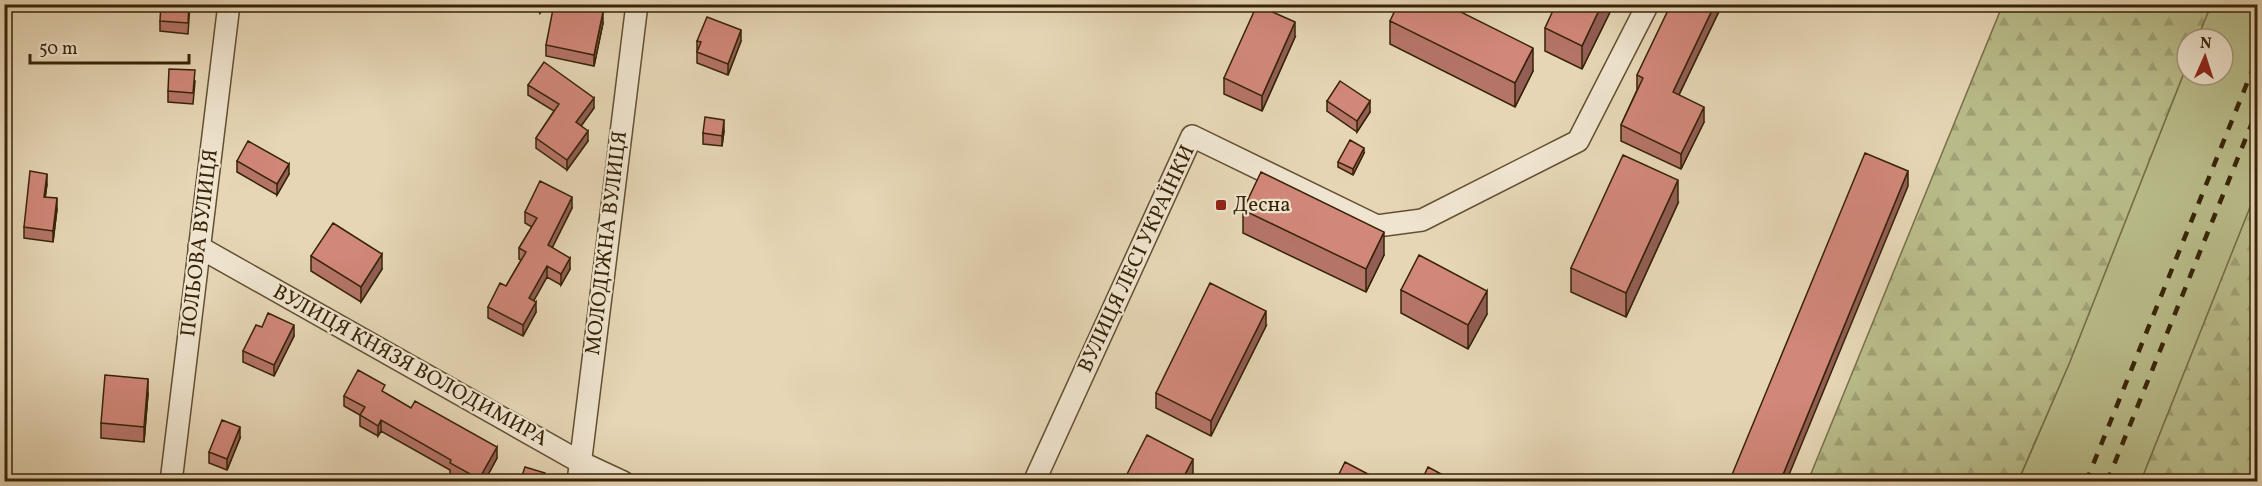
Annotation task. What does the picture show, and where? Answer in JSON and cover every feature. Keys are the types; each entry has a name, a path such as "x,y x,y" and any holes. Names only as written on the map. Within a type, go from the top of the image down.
{"street":[{"name":"ПОЛЬОВА ВУЛИЦЯ","path":"171,482 229,4"},
{"name":"МОЛОДІЖНА ВУЛИЦЯ","path":"579,472 637,4"},
{"name":"ВУЛИЦЯ ЛЕСІ УКРАЇНКИ","path":"1034,482 1192,136 1377,226 1422,220 1578,141 1648,4"},
{"name":"ВУЛИЦЯ КНЯЗЯ ВОЛОДИМИРА","path":"199,247 579,472 623,482"}],"green space":[{"path":"2003,4 2211,5 2202,27 2175,27 2175,87 2178,87 2069,364 2018,481 1808,481"},
{"path":"2211,5 2257,5 2257,190 2141,481 2018,482 2069,364 2178,87 2235,87 2235,27 2202,27"},
{"path":"2257,190 2257,481 2141,481"}],"building":[{"path":"161,4 189,4 188,23 160,21"},
{"path":"554,4 603,12 594,55 546,45"},
{"path":"1398,4 1445,4 1533,48 1515,83 1390,21"},
{"path":"1556,4 1602,4 1582,46 1545,28"},
{"path":"1671,4 1715,4 1673,92 1704,107 1681,154 1621,125 1643,78 1637,75"},
{"path":"1257,5 1295,22 1262,96 1224,78"},
{"path":"707,17 741,30 728,64 697,52 701,42 697,41"},
{"path":"544,62 594,98 576,122 588,131 567,160 536,138 559,104 528,85"},
{"path":"169,69 195,70 193,93 168,91"},
{"path":"1340,81 1370,101 1357,121 1327,101"},
{"path":"705,117 724,120 722,136 703,133"},
{"path":"1350,140 1364,148 1353,169 1338,162"},
{"path":"248,141 289,164 277,184 237,161"},
{"path":"1865,153 1908,171 1780,482 1729,482"},
{"path":"1623,155 1678,180 1626,293 1571,268"},
{"path":"30,171 47,174 44,197 57,198 53,231 24,227"},
{"path":"1261,172 1384,232 1366,269 1243,210"},
{"path":"540,181 572,197 548,245 570,258 561,274 547,266 529,298 536,302 523,325 488,307 500,283 506,286 526,252 519,248 537,218 525,212"},
{"path":"333,223 382,254 361,287 311,256"},
{"path":"1419,255 1487,291 1468,325 1401,290"},
{"path":"1210,283 1266,311 1211,421 1156,393"},
{"path":"268,313 294,325 274,365 243,351 256,325 262,327"},
{"path":"358,370 385,385 382,391 411,408 415,401 497,447 479,479 450,463 451,460 381,420 378,426 360,415 365,407 344,396"},
{"path":"105,375 148,379 144,427 101,423"},
{"path":"222,420 240,427 227,459 209,452"},
{"path":"1147,435 1193,459 1181,482 1123,482"},
{"path":"1345,462 1383,482 1335,482"},
{"path":"525,467 545,473 543,482 520,482"},
{"path":"1428,467 1456,482 1421,482"},
{"path":"214,477 232,480 232,482 213,482"}],"railway":[{"path":"2086,482 2258,56"},
{"path":"2107,482 2258,108"}],"place":[{"name":"Десна","path":"1221,205"}]}
